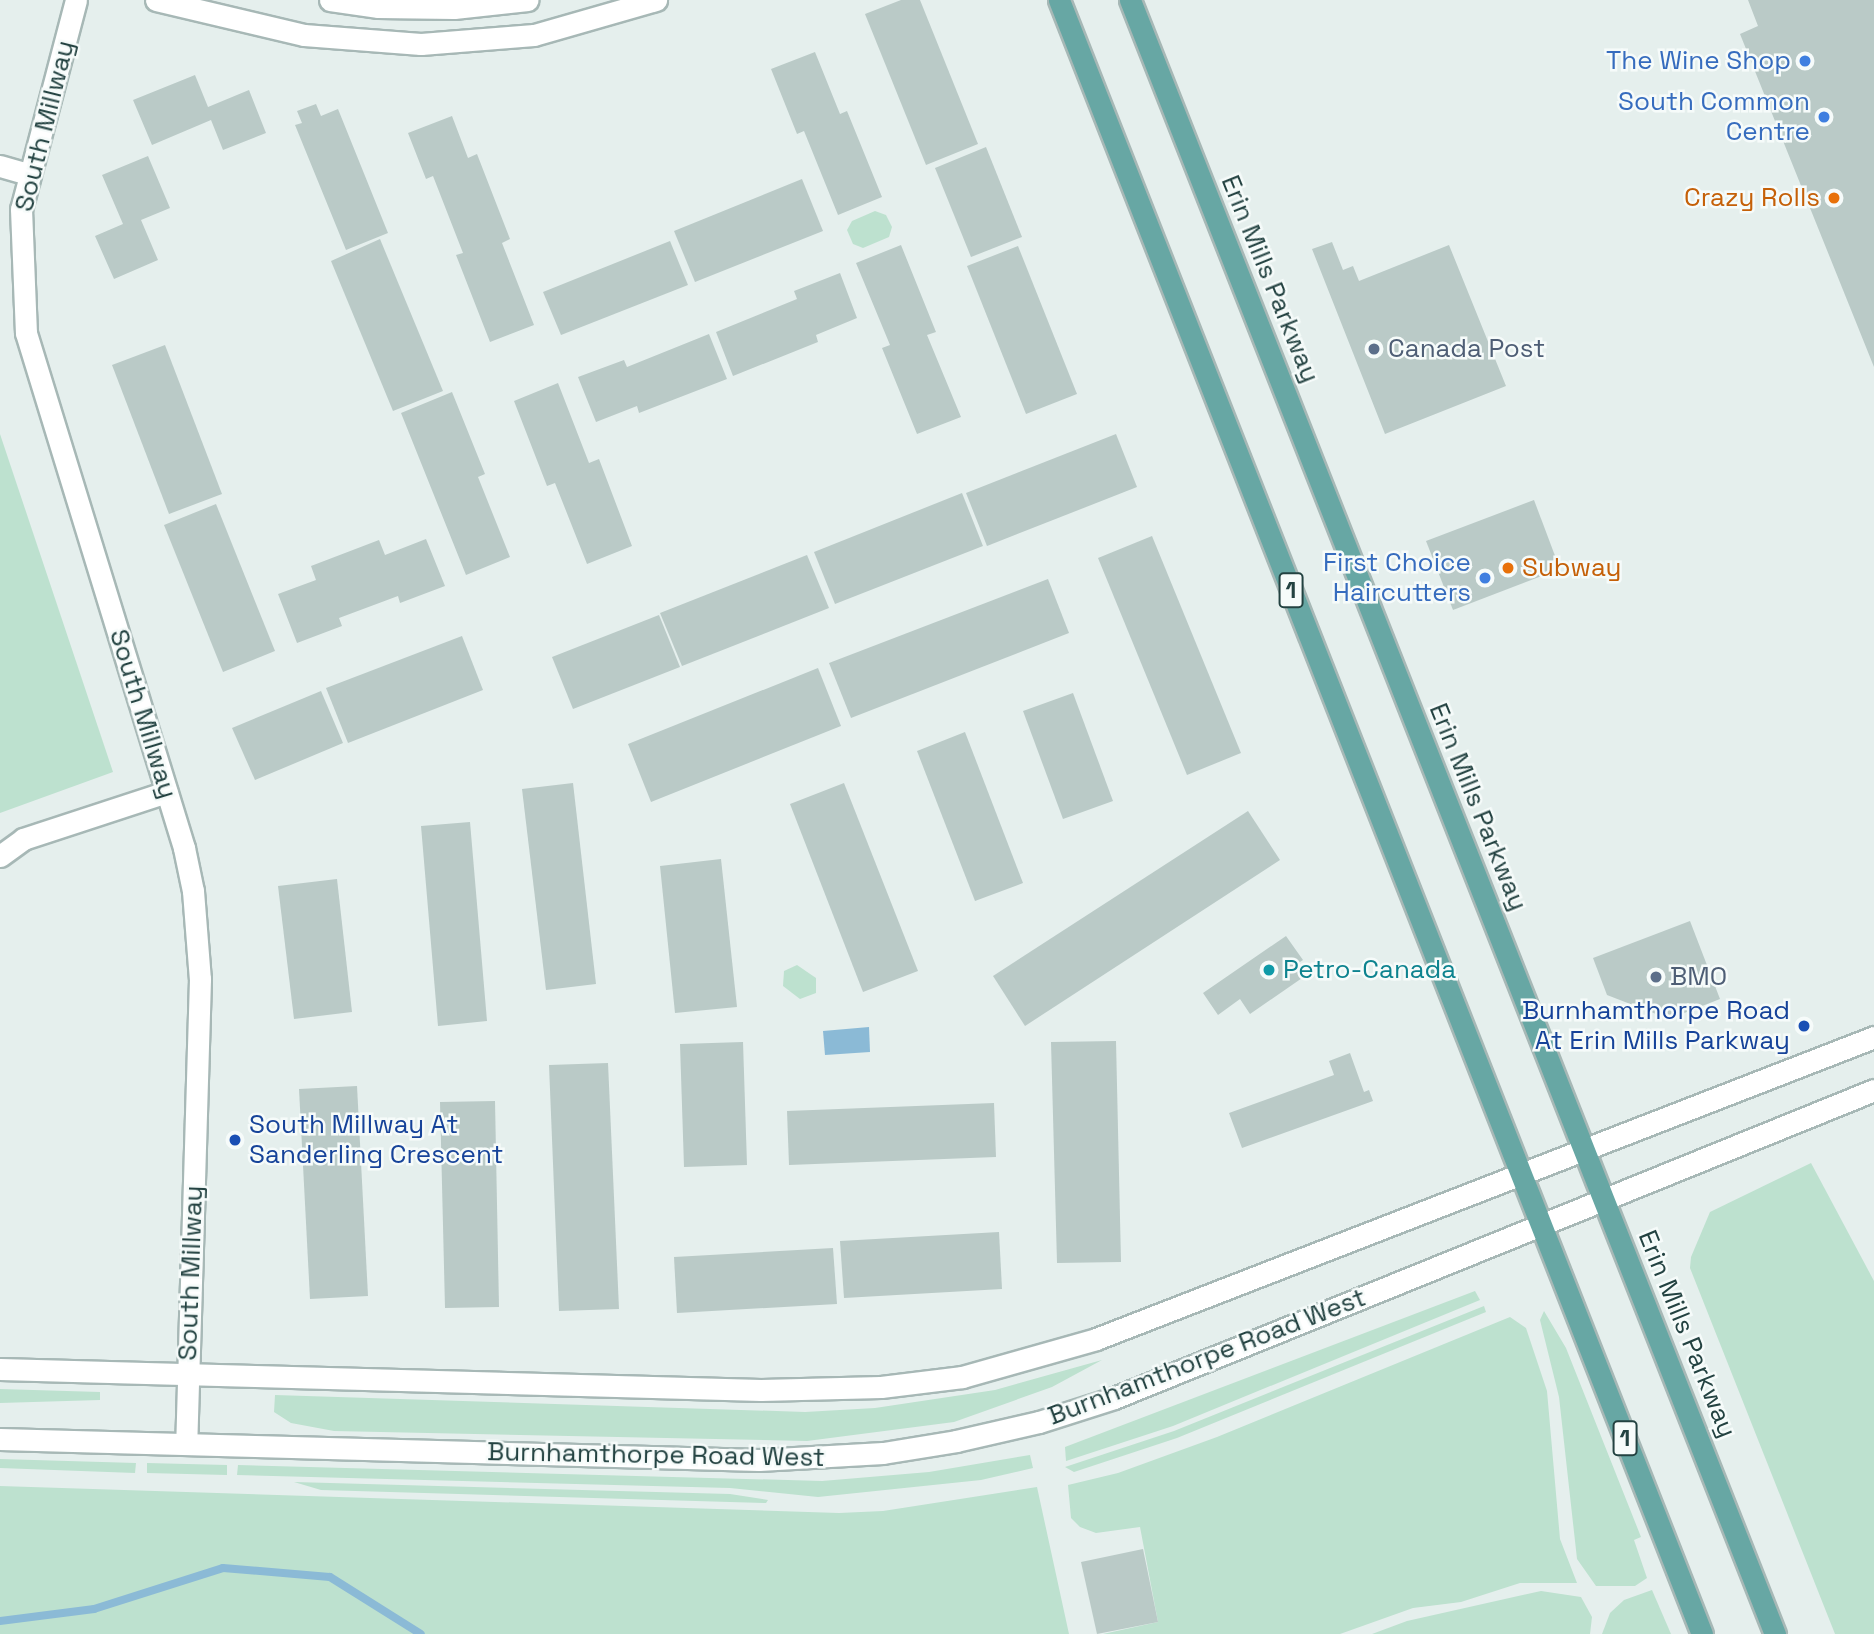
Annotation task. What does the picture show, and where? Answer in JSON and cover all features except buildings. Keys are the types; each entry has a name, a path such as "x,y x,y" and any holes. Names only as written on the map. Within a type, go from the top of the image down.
{"main road":[{"name":"South Millway","path":"76,0 28,174 20,242 26,333 184,848 199,936 186,1444"},
{"path":"156,0 304,35 421,44 534,35 656,0"},
{"path":"330,0 378,7 454,8 528,0"},
{"name":"1","path":"1059,0 1701,1631"},
{"name":"Erin Mills Parkway","path":"1129,0 1775,1634"},
{"path":"0,166 28,174"},
{"path":"0,856 23,839 167,792"},
{"path":"0,1369 761,1390 833,1391 928,1382 996,1369 1096,1339 1874,1037"},
{"name":"Burnhamthorpe Road West","path":"0,1439 759,1461 932,1445 1040,1422 1114,1398 1874,1090"}],"green space":[{"path":"875,211 886,215 892,227 889,237 863,248 853,244 847,230 852,221"},
{"path":"0,434 113,772 0,813"},
{"path":"797,965 816,978 816,993 800,999 783,986 784,971"},
{"path":"1811,1163 1874,1281 1874,1634 1835,1634 1690,1268 1691,1257 1710,1212"},
{"path":"1475,1291 1480,1300 1173,1426 1066,1461 1065,1447"},
{"path":"1484,1306 1486,1312 1177,1438 1074,1472 1065,1467 1174,1431"},
{"path":"1544,1311 1566,1348 1641,1537 1634,1540 1647,1578 1635,1586 1596,1586 1577,1559 1559,1397 1540,1320"},
{"path":"1510,1317 1526,1328 1547,1391 1560,1539 1577,1583 1520,1583 1461,1602 1413,1608 1340,1634 1103,1634 1158,1622 1140,1527 1096,1533 1080,1527 1071,1518 1068,1485 1118,1473 1217,1437"},
{"path":"1102,1360 1052,1387 954,1422 807,1441 334,1431 291,1423 274,1412 275,1395 805,1412 875,1408 995,1390"},
{"path":"0,1389 100,1392 100,1400 0,1403"},
{"path":"1030,1455 1033,1468 981,1480 818,1497 730,1488 237,1475 238,1465 822,1481 929,1472"},
{"path":"0,1459 136,1463 135,1473 0,1468"},
{"path":"147,1463 227,1465 227,1475 147,1473"},
{"path":"294,1482 730,1494 768,1500 766,1503 321,1490"},
{"path":"0,1486 839,1513 883,1511 1037,1487 1069,1634 0,1634"},
{"path":"1652,1590 1671,1634 1602,1634 1610,1613 1624,1600"},
{"path":"1541,1591 1581,1597 1592,1617 1590,1634 1372,1634 1407,1621"}],"water":[{"path":"869,1027 870,1052 825,1055 823,1031"}],"waterway":[{"path":"0,1621 94,1609 223,1568 330,1577 421,1634"}],"place":[{"name":"The Wine Shop","path":"1805,61"},
{"name":"South Common Centre","path":"1824,117"},
{"name":"Crazy Rolls","path":"1834,198"},
{"name":"Canada Post","path":"1374,349"},
{"name":"Subway","path":"1508,568"},
{"name":"First Choice Haircutters","path":"1485,578"},
{"name":"Petro-Canada","path":"1269,970"},
{"name":"BMO","path":"1656,977"},
{"name":"Burnhamthorpe Road At Erin Mills Parkway","path":"1804,1026"},
{"name":"South Millway At Sanderling Crescent","path":"235,1140"}]}
